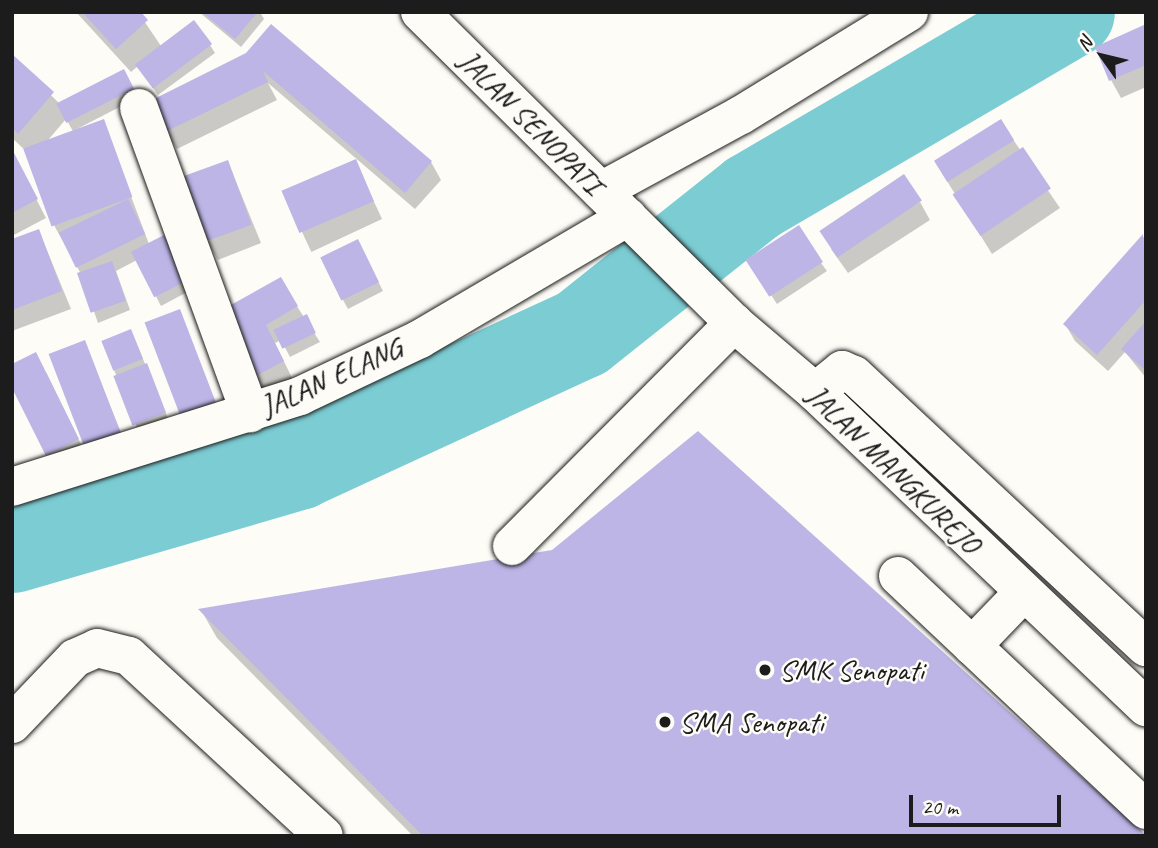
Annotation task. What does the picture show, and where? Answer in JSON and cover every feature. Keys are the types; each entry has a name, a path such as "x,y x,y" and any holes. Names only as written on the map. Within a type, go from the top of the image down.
{"street":[{"name":"JALAN SENOPATI","path":"420,12 635,225"},
{"path":"601,191 741,115 909,12"},
{"path":"139,108 250,413"},
{"name":"JALAN ELANG","path":"12,487 300,396 420,339 635,225"},
{"name":"JALAN MANGKUREJO","path":"635,225 1146,707"},
{"path":"512,546 729,316"},
{"path":"815,392 842,370 854,375 1146,647"},
{"path":"980,550 1009,519"},
{"path":"898,576 1146,810"},
{"path":"972,646 1023,593"},
{"path":"12,724 75,658 97,648 129,656 324,836"}],"building":[{"path":"82,12 141,12 148,20 116,49"},
{"path":"202,12 258,12 235,39"},
{"path":"194,20 212,44 153,88 135,65"},
{"path":"271,24 432,161 405,193 263,71 268,82 165,132 150,101 246,53"},
{"path":"1146,24 1146,65 1109,81 1095,47"},
{"path":"12,54 54,92 18,134 12,128"},
{"path":"124,69 134,89 66,123 56,104"},
{"path":"104,119 132,197 52,226 23,148"},
{"path":"1001,119 1014,140 947,182 934,161"},
{"path":"1023,147 1051,188 980,236 953,195"},
{"path":"12,149 38,199 12,213"},
{"path":"356,159 374,201 299,233 281,191"},
{"path":"228,160 252,225 206,242 182,177"},
{"path":"904,174 922,201 837,258 819,231"},
{"path":"128,199 145,234 76,268 59,233"},
{"path":"799,225 823,262 769,297 745,260"},
{"path":"39,229 62,291 12,310 12,239"},
{"path":"1143,234 1146,300 1097,355 1063,324"},
{"path":"164,235 187,280 154,297 131,252"},
{"path":"358,239 379,282 341,301 320,257"},
{"path":"112,261 126,301 91,313 77,273"},
{"path":"281,277 298,306 266,325 284,361 254,377 220,311"},
{"path":"180,309 220,413 184,426 145,323"},
{"path":"307,314 316,333 282,349 273,330"},
{"path":"1146,321 1146,371 1121,349"},
{"path":"131,329 143,359 113,371 101,341"},
{"path":"85,340 121,434 85,448 49,354"},
{"path":"36,352 79,439 46,456 12,388 12,364"},
{"path":"147,363 166,412 132,425 113,376"},
{"name":"SMA Senopati","path":"698,431 1146,836 423,836 198,609 552,550"}],"waterway":[{"path":"12,547 297,464 581,333 752,197 1069,12"}],"place":[{"name":"SMK Senopati","path":"765,670"},
{"name":"SMA Senopati","path":"665,722"}]}
